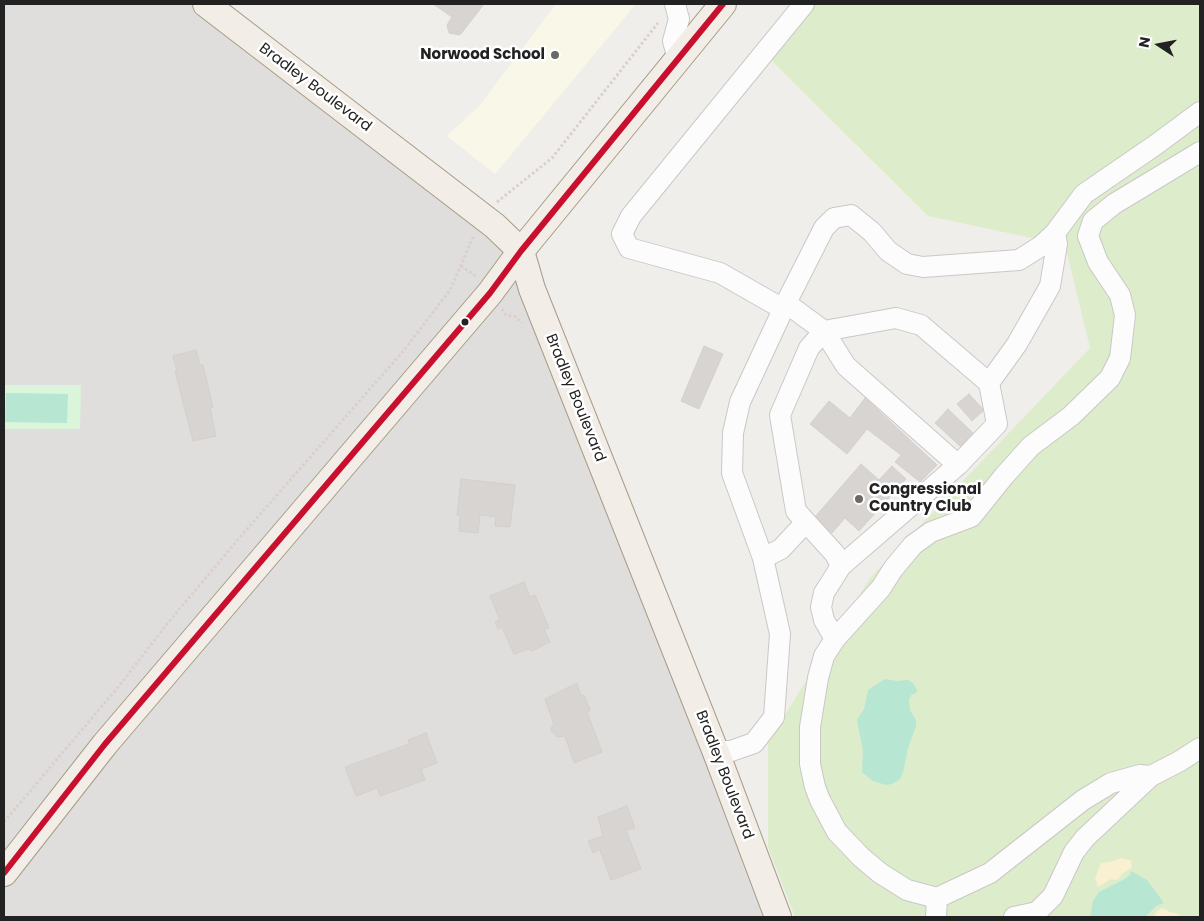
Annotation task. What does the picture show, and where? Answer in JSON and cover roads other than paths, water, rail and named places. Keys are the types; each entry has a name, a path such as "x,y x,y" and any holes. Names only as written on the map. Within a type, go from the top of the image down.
{"main road":[{"name":"Bradley Boulevard","path":"206,4 485,218 521,251 532,289 715,751 778,917"},
{"path":"4,873 105,744 490,293 521,251 723,4"}],"lane":[{"path":"675,4 679,19 674,41 678,60"},
{"path":"804,4 631,216 622,234 629,248 720,273 776,305 786,303 824,331 846,366 958,464"},
{"path":"715,751 731,751 754,743 774,717 780,634 763,558 732,473 734,433 740,402 786,303 824,228 834,218 851,215 872,232 888,251 907,264 923,267 1019,260 1041,246 1055,233 1084,194 1200,112"},
{"path":"1151,776 1140,775 1111,783 1083,800 990,873 937,908 880,873 861,857 837,832 815,787 810,764 810,727 818,678 824,656 835,639 881,588 893,569 913,545 931,532 971,517 1031,446 1070,416 1110,378 1120,358 1126,315 1120,295 1098,262 1088,236 1093,221 1114,204 1200,152"},
{"path":"988,383 1017,344 1050,286 1057,244 1055,233"},
{"path":"835,639 824,620 821,607 824,593 840,566 958,464 998,424 988,383 921,325 905,320 896,318 824,331 809,348 780,415 796,511 835,554 840,566"},
{"path":"763,558 781,549 806,522"},
{"path":"1014,917 1037,912 1052,896 1074,852 1085,838 1151,776 1200,748"}],"place":[{"name":"Norwood School","path":"555,55"},
{"name":"Congressional Country Club","path":"859,499"}]}
